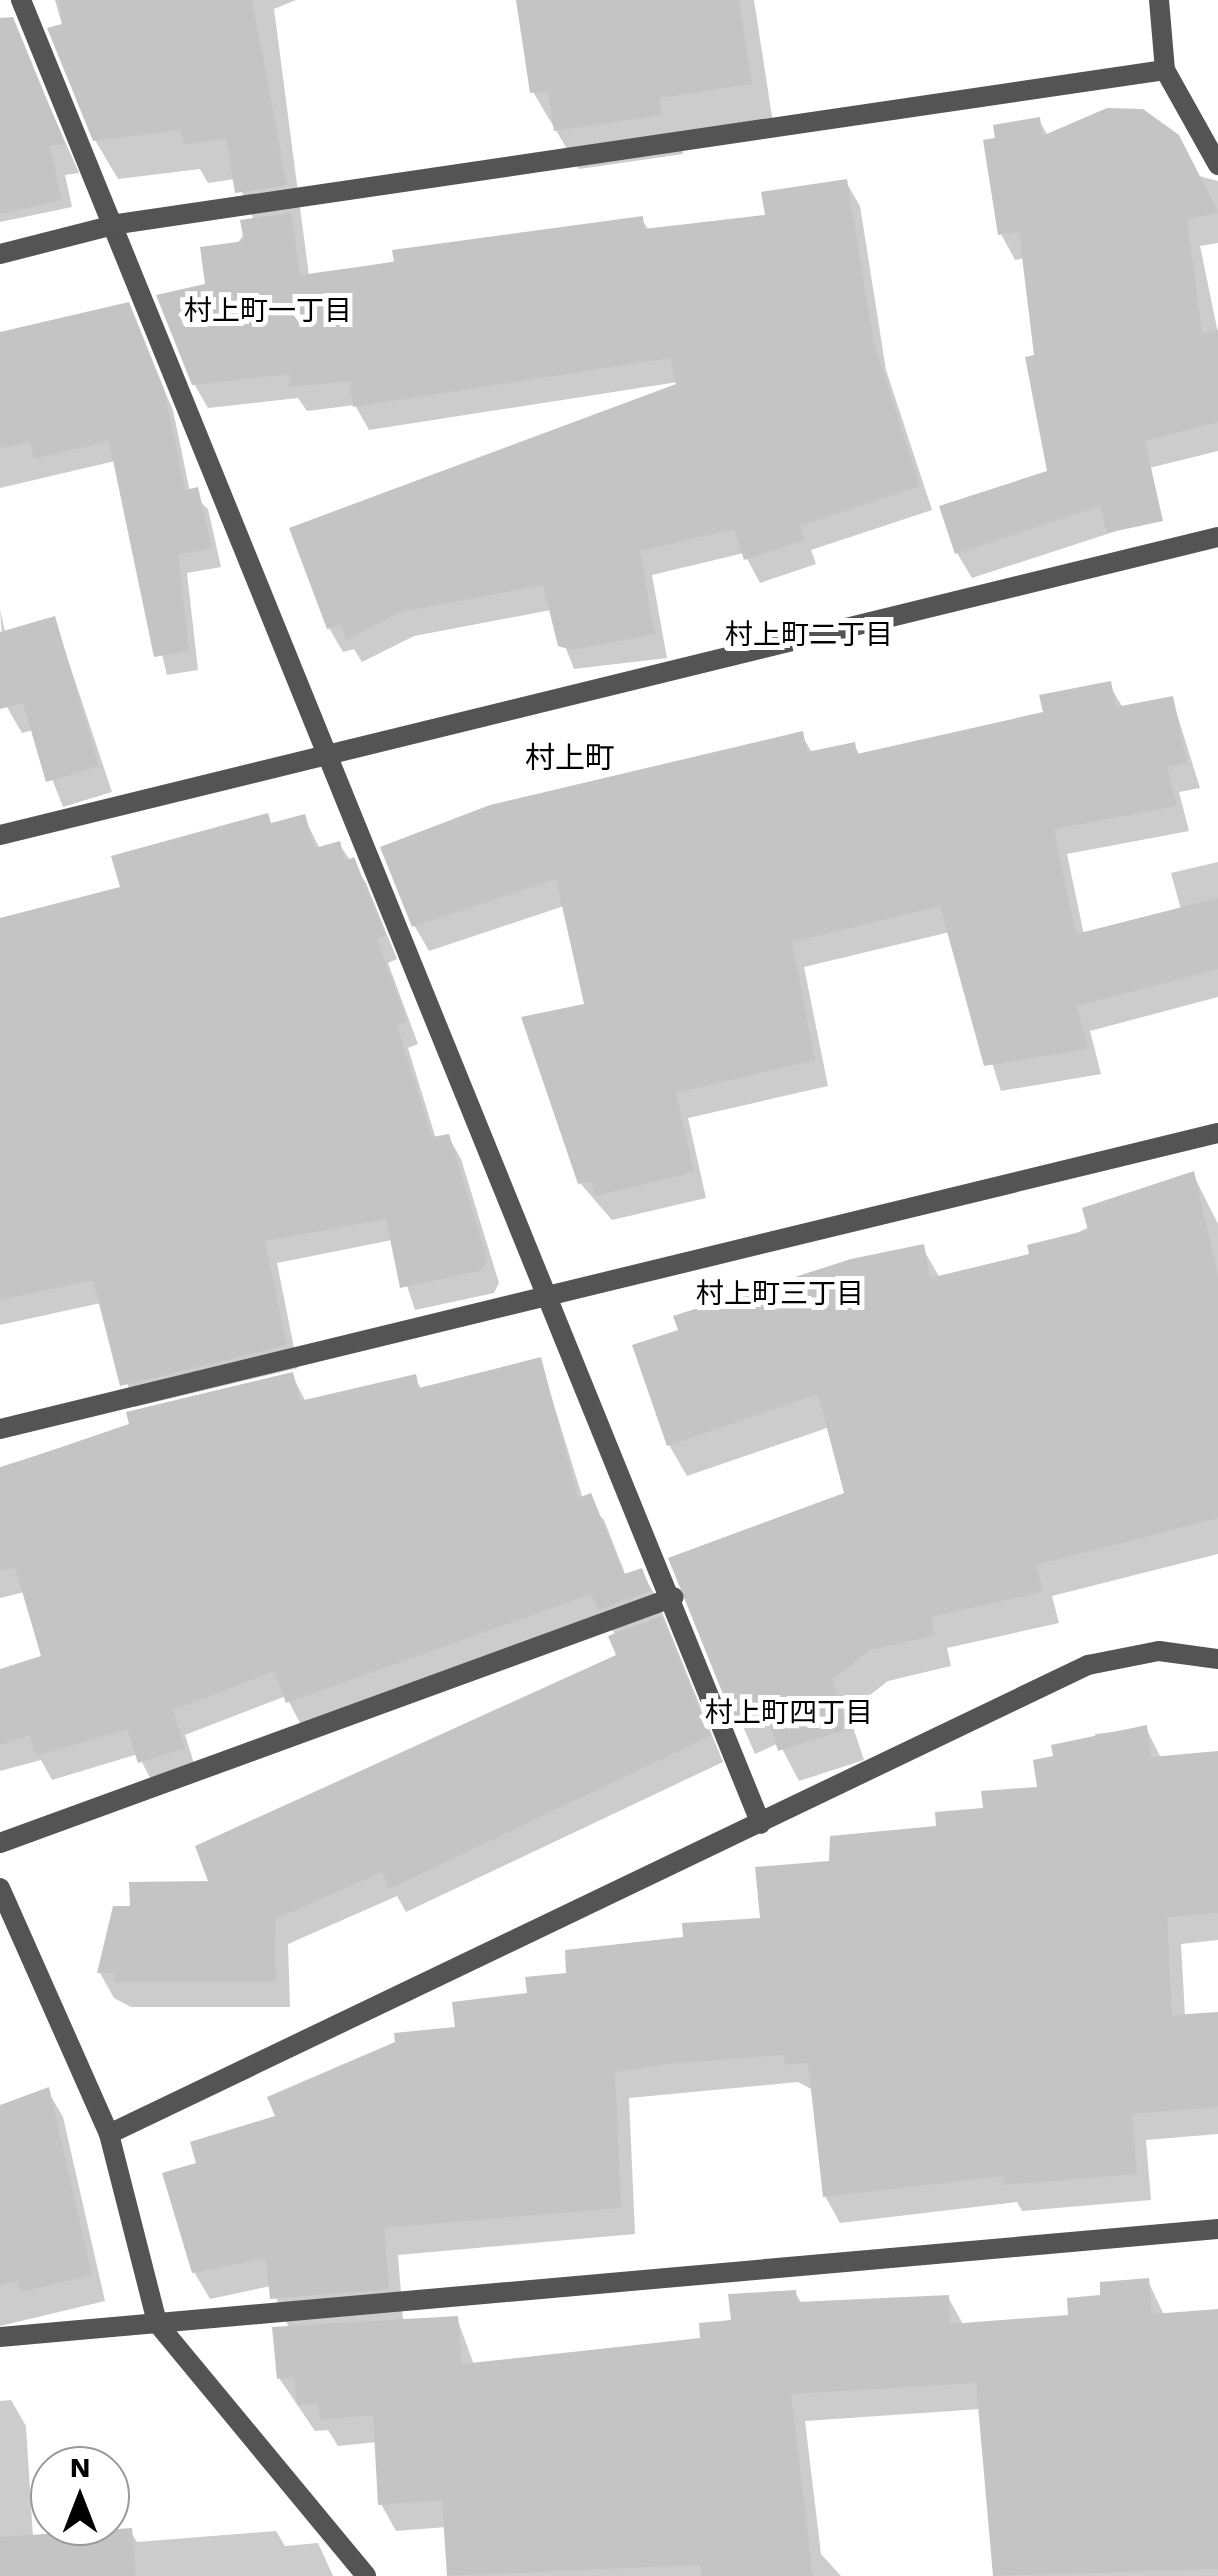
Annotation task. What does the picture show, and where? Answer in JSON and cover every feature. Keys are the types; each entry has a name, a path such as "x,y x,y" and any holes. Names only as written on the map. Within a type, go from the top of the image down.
{"street":[{"path":"21,0 118,224 331,750 543,1293 674,1597 761,1824"},
{"path":"1159,0 1165,70 1218,165"},
{"path":"0,254 118,224 1165,70"},
{"path":"0,835 331,750 1218,537"},
{"path":"0,1428 543,1293 1218,1133"},
{"path":"0,1843 674,1597"},
{"path":"109,2134 1088,1664 1159,1651 1218,1659"},
{"path":"0,1888 109,2134 157,2323 366,2576"},
{"path":"0,2337 1218,2228"}],"building":[{"path":"59,0 252,0 287,185 235,193 226,139 183,144 181,130 93,141 47,28 62,24"},
{"path":"516,0 739,0 752,84 659,98 662,115 554,131 548,91 530,93"},
{"path":"13,17 65,144 50,146 62,200 0,214 0,18"},
{"path":"1107,108 1143,109 1179,135 1218,212 1187,220 1202,334 1218,330 1218,422 1145,441 1163,521 1107,533 1100,506 955,554 939,506 1047,471 1025,357 1034,355 1019,232 998,235 983,140 995,138 993,125 1040,117 1042,136"},
{"path":"847,179 874,343 920,486 800,526 804,540 744,560 734,529 640,551 655,634 572,650 558,646 543,585 400,612 346,640 341,625 327,629 289,528 676,384 670,358 353,407 350,381 290,387 289,374 192,385 156,295 205,284 200,247 244,241 240,220 291,213 300,275 394,262 392,250 643,216 644,229 765,215 761,192"},
{"path":"129,302 164,389 185,490 198,487 212,548 178,555 189,651 154,657 109,441 34,459 30,442 0,448 0,332"},
{"path":"55,616 99,766 46,782 23,703 0,709 0,632"},
{"path":"1111,681 1116,707 1173,696 1187,763 1167,767 1177,806 1054,829 1076,934 1218,898 1218,969 1077,1006 1088,1049 984,1066 940,906 792,942 815,1060 676,1093 694,1172 595,1196 591,1181 578,1184 521,1017 584,1004 556,879 412,927 380,847 490,805 803,731 807,752 855,742 857,754 1043,712 1039,695"},
{"path":"268,813 271,823 305,814 315,848 340,841 345,861 354,857 386,936 377,940 407,1021 397,1025 432,1137 449,1134 487,1259 482,1270 400,1288 386,1219 265,1241 287,1345 120,1386 93,1280 0,1300 0,918 120,887 111,856"},
{"path":"1194,1171 1218,1276 1218,1518 1036,1565 1043,1592 931,1617 935,1635 870,1650 832,1680 848,1729 778,1751 765,1710 735,1724 668,1558 844,1493 818,1394 667,1446 632,1345 678,1330 673,1316 851,1259 924,1244 930,1278 1029,1254 1027,1245 1088,1230 1082,1208"},
{"path":"541,1357 578,1498 591,1493 624,1574 642,1568 651,1591 598,1610 591,1594 286,1703 274,1671 173,1710 185,1748 138,1763 127,1729 36,1756 29,1735 0,1745 0,1669 41,1656 15,1567 0,1571 0,1468 129,1424 126,1412 293,1372 300,1401 416,1374 419,1388"},
{"path":"662,1616 710,1736 389,1889 382,1872 275,1919 276,1982 114,1982 114,1973 97,1973 113,1906 130,1906 129,1882 208,1881 195,1846 616,1655 608,1636"},
{"path":"1147,1725 1151,1757 1218,1751 1218,1913 1167,1917 1172,2015 1218,2012 1218,2107 1132,2114 1137,2174 1004,2185 1003,2176 823,2197 808,2063 785,2065 784,2055 676,2063 615,2072 621,2208 384,2228 389,2289 270,2299 266,2258 192,2273 162,2173 196,2163 190,2142 275,2116 267,2097 395,2042 394,2033 455,2027 452,2002 527,1993 525,1977 566,1973 565,1950 683,1937 682,1923 760,1918 755,1867 829,1861 830,1836 936,1826 935,1812 983,1808 981,1791 1037,1787 1033,1760 1053,1756 1051,1745"},
{"path":"49,2087 92,2275 20,2292 18,2281 0,2285 0,2105"},
{"path":"1149,2278 1152,2314 1218,2309 1218,2569 993,2576 976,2383 791,2394 813,2576 701,2576 700,2565 447,2576 442,2500 378,2505 373,2415 320,2420 318,2403 297,2405 294,2377 277,2379 272,2327 458,2316 462,2364 700,2338 699,2323 731,2320 728,2294 796,2290 797,2302 949,2295 950,2324 1068,2315 1067,2298 1100,2295 1100,2282"},
{"path":"130,2528 136,2576 0,2576 0,2537 30,2535 30,2546 130,2546"}],"district":[{"name":"村上町一丁目","path":"268,311"},
{"name":"村上町二丁目","path":"809,635"},
{"name":"村上町","path":"570,758"},
{"name":"村上町三丁目","path":"780,1294"},
{"name":"村上町四丁目","path":"789,1713"}]}
